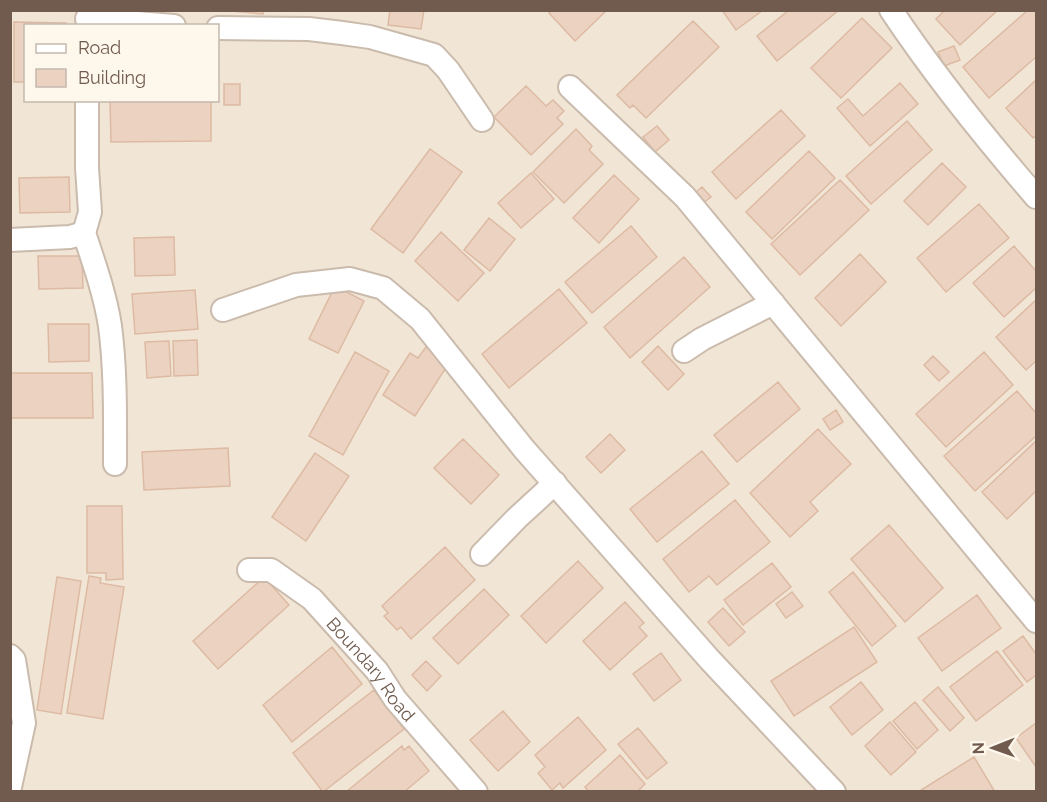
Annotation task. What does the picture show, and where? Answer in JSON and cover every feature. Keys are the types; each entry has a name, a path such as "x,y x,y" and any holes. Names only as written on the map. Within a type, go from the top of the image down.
{"street":[{"path":"891,10 981,131 1036,198"},
{"path":"87,18 152,24"},
{"path":"219,28 309,29 342,33 434,55 448,70 482,120"},
{"path":"570,87 684,197 1036,621"},
{"path":"87,102 90,212 84,233 102,288 110,326 115,394 115,464"},
{"path":"10,240 70,237 84,233"},
{"path":"222,310 296,285 350,279 383,288 420,319 524,449 710,660 834,792"},
{"path":"684,351 702,339 773,303"},
{"path":"482,554 516,518 555,483"},
{"name":"Boundary Road","path":"249,570 271,570 312,599 377,670 395,699 476,792"},
{"path":"10,656 14,660 24,723 10,787"}],"shaded area":[{"path":"11,11 1036,11 1036,791 11,791"}],"building":[{"path":"219,10 264,10 263,14"},
{"path":"390,10 424,10 421,29 388,25"},
{"path":"552,10 607,10 575,41 549,13"},
{"path":"722,10 763,10 736,30"},
{"path":"789,10 839,10 777,61 757,36"},
{"path":"945,10 998,10 960,45 936,19"},
{"path":"1028,10 1036,10 1036,57 989,98 963,67"},
{"path":"862,18 892,48 841,98 811,68"},
{"path":"693,21 719,47 646,118 633,105 630,108 617,95"},
{"path":"14,22 66,23 24,24 24,82 14,82"},
{"path":"954,46 960,60 944,66 938,52"},
{"path":"1036,80 1036,135 1033,138 1006,108"},
{"path":"900,83 918,104 870,146 837,108 848,99 863,116"},
{"path":"224,84 240,84 240,105 224,105"},
{"path":"526,86 546,106 553,100 564,111 557,118 563,124 531,155 494,117"},
{"path":"110,102 211,102 211,141 111,142"},
{"path":"781,110 805,136 736,199 712,172"},
{"path":"907,121 932,150 871,204 846,176"},
{"path":"657,126 669,140 655,152 643,137"},
{"path":"576,129 592,146 589,150 603,164 564,203 533,172"},
{"path":"430,149 462,172 403,253 371,229"},
{"path":"809,151 835,178 772,239 746,212"},
{"path":"942,163 966,187 928,225 904,201"},
{"path":"531,173 554,199 521,228 498,203"},
{"path":"614,175 639,199 599,243 573,218"},
{"path":"69,177 70,212 20,213 19,178"},
{"path":"840,180 869,210 800,275 771,244"},
{"path":"702,187 711,197 703,203 695,193"},
{"path":"979,204 1009,238 946,292 917,258"},
{"path":"489,218 515,239 490,271 464,250"},
{"path":"631,226 657,257 592,313 565,282"},
{"path":"441,232 484,273 458,301 415,261"},
{"path":"174,237 175,275 135,276 134,238"},
{"path":"1014,246 1036,271 1036,288 1004,317 973,283"},
{"path":"860,254 886,282 841,326 815,298"},
{"path":"38,256 82,256 83,288 39,289"},
{"path":"684,257 710,287 630,358 604,327"},
{"path":"335,286 364,301 338,353 309,339"},
{"path":"559,289 587,323 509,388 482,354"},
{"path":"195,290 198,329 135,334 132,294"},
{"path":"1036,300 1036,361 1026,370 996,337"},
{"path":"48,324 89,324 89,361 49,362"},
{"path":"197,340 198,375 174,376 173,341"},
{"path":"169,341 171,376 147,378 145,342"},
{"path":"658,346 684,374 668,390 642,362"},
{"path":"426,347 449,363 415,416 383,395 410,353 418,358"},
{"path":"355,352 389,371 343,455 309,436"},
{"path":"984,352 1013,385 946,447 916,414"},
{"path":"933,356 949,372 939,381 924,365"},
{"path":"10,373 92,373 93,418 10,418"},
{"path":"778,382 800,409 737,462 714,435"},
{"path":"1017,391 1036,413 1036,436 975,491 944,456"},
{"path":"836,410 843,422 830,430 823,419"},
{"path":"818,429 851,464 810,502 818,511 790,537 750,493"},
{"path":"610,434 625,450 601,473 586,457"},
{"path":"463,439 499,475 471,504 434,468"},
{"path":"1036,441 1036,491 1007,519 982,492"},
{"path":"228,448 230,486 144,490 142,452"},
{"path":"702,451 729,484 657,542 630,509"},
{"path":"315,453 349,476 306,541 272,517"},
{"path":"735,500 770,542 717,585 709,576 689,592 663,559"},
{"path":"87,506 122,506 123,579 106,580 106,573 87,573"},
{"path":"889,525 943,588 905,622 851,559"},
{"path":"445,547 475,580 411,639 401,627 397,630 384,616 388,613 382,606"},
{"path":"578,561 603,588 546,643 521,616"},
{"path":"772,563 791,587 743,625 724,600"},
{"path":"853,572 896,626 872,646 829,592"},
{"path":"89,576 101,578 100,583 124,587 103,719 67,713"},
{"path":"57,577 81,581 61,714 37,710"},
{"path":"264,577 289,605 218,669 193,641"},
{"path":"484,589 509,615 458,664 433,638"},
{"path":"792,592 803,606 786,618 776,604"},
{"path":"977,595 1001,628 942,671 918,638"},
{"path":"625,602 644,623 639,627 647,636 610,670 583,641"},
{"path":"723,608 745,632 729,646 708,622"},
{"path":"854,627 877,662 794,716 771,681"},
{"path":"1023,636 1036,654 1036,675 1027,682 1003,651"},
{"path":"332,647 362,684 292,742 263,705"},
{"path":"997,651 1023,685 976,721 950,687"},
{"path":"661,653 681,680 654,701 633,674"},
{"path":"426,661 441,676 427,691 412,675"},
{"path":"861,682 883,710 852,735 830,707"},
{"path":"938,687 964,718 950,731 923,700"},
{"path":"374,690 404,729 323,792 293,753"},
{"path":"915,702 938,730 917,749 893,721"},
{"path":"503,711 530,742 498,771 470,740"},
{"path":"578,717 606,750 563,788 560,783 552,790 538,773 545,767 535,755"},
{"path":"890,722 916,752 891,775 865,746"},
{"path":"1036,723 1036,767 1016,738"},
{"path":"638,728 667,763 647,779 618,744"},
{"path":"402,746 404,750 409,746 429,771 404,792 346,792"},
{"path":"620,755 645,784 637,792 589,792 585,787"},
{"path":"974,757 995,792 918,792"}]}
